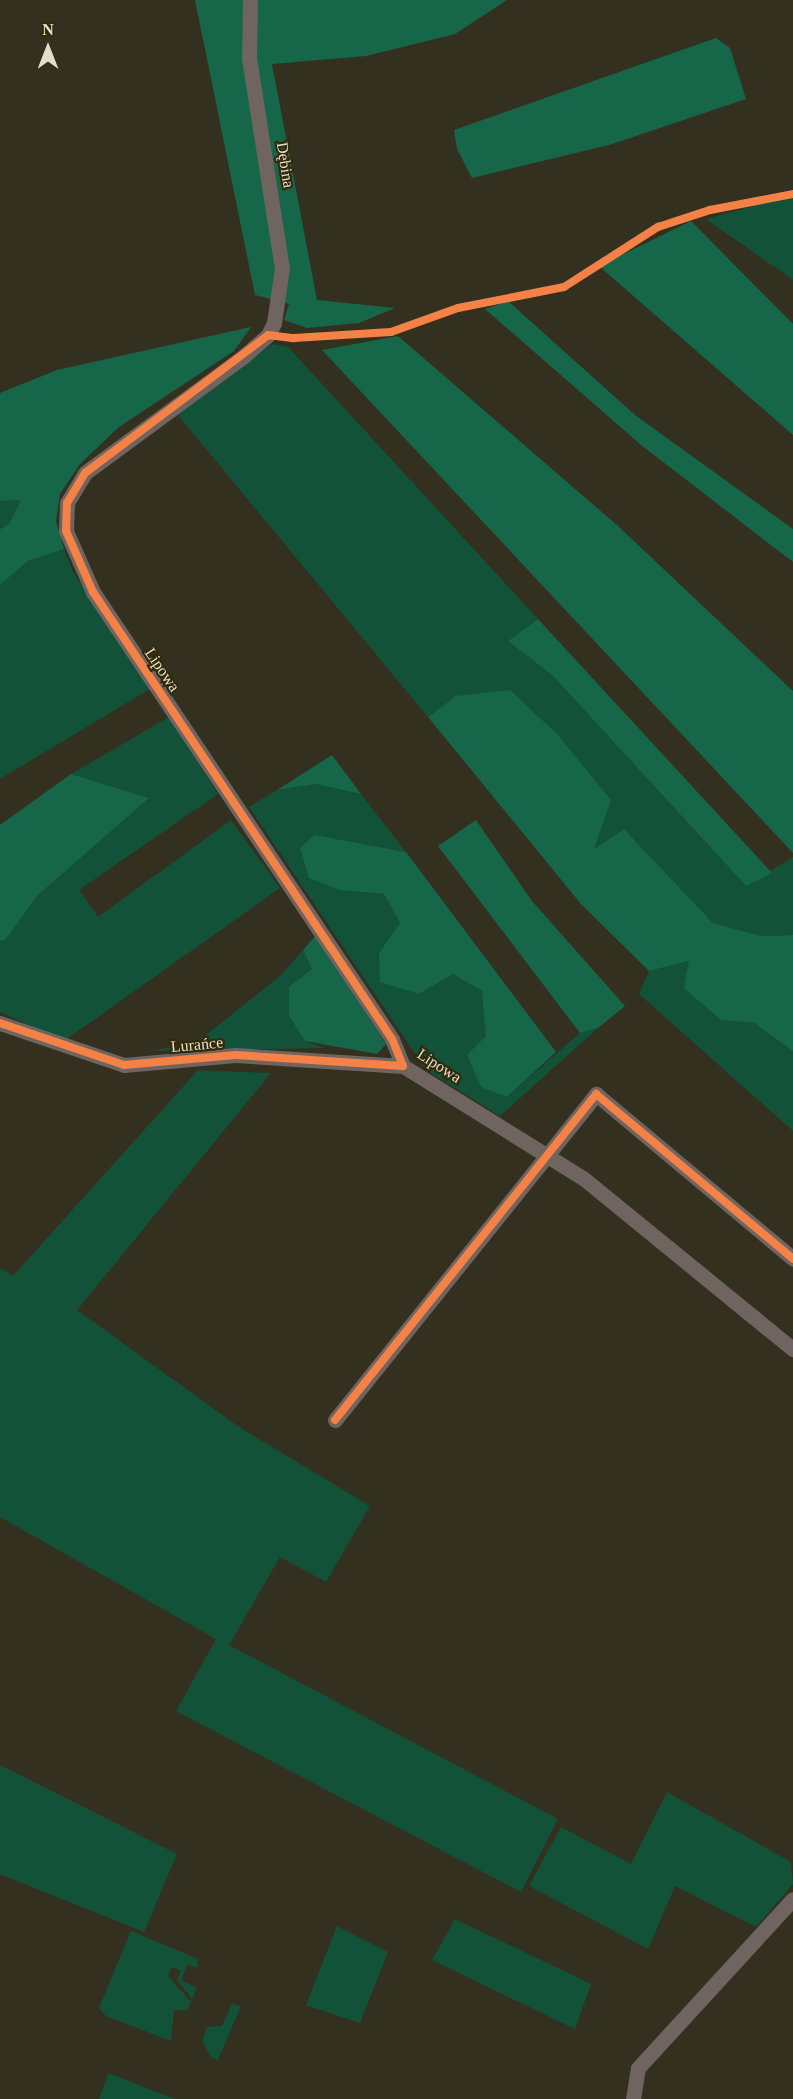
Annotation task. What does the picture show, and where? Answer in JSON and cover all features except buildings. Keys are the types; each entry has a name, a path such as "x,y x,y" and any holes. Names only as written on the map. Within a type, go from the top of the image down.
{"street":[{"name":"Dębina","path":"250,0 249,58 282,268 279,305 268,335"},
{"name":"Lipowa","path":"268,335 85,473 67,503 66,531 93,592 392,1039 403,1066 550,1154 793,1349"},
{"name":"Lurańce","path":"0,1023 124,1065 236,1055 403,1066"},
{"path":"335,1420 596,1094 793,1259"},
{"path":"633,2099 638,2068 733,1970 793,1899"}],"green space":[{"path":"195,0 507,0 455,34 366,56 272,64 317,300 395,308 359,323 307,328 284,320 289,304 255,295"},
{"path":"716,38 730,48 746,99 609,145 472,178 457,149 454,130"},
{"path":"793,195 793,280 706,219"},
{"path":"691,221 793,324 793,435 599,266"},
{"path":"508,301 635,415 793,529 793,562 641,445 485,309"},
{"path":"251,327 234,351 119,427 80,464 60,494 56,521 64,549 28,561 0,585 0,529 9,524 21,500 0,501 0,393 57,370"},
{"path":"398,336 618,526 793,691 793,853 322,350"},
{"path":"272,344 288,347 538,619 508,641 552,675 746,886 793,857 793,935 761,936 713,923 624,829 594,850 457,696 428,717 177,414"},
{"path":"21,500 9,524 0,528 0,501"},
{"path":"64,549 73,572 150,689 0,779 0,585 28,561"},
{"path":"538,619 772,873 746,886 552,675 508,641"},
{"path":"510,690 557,734 611,800 594,849 624,829 713,923 761,936 793,935 793,1051 754,1023 721,1020 684,988 689,961 649,971 581,904 428,717 456,696"},
{"path":"169,717 218,794 79,890 98,917 231,820 280,888 64,1041 0,1012 0,941 37,896 149,798 71,774"},
{"path":"332,755 361,794 316,784 277,790"},
{"path":"71,774 149,798 37,896 6,939 0,941 0,825"},
{"path":"316,784 361,794 406,852 314,836 340,890 384,894 400,923 379,953 419,994 453,974 483,991 486,1036 507,1097 580,1033 598,1028 500,1116 426,1070 249,807 277,790"},
{"path":"476,820 532,901 625,1006 598,1028 580,1033 438,846"},
{"path":"314,835 406,852 556,1052 507,1097 481,1087 467,1055 486,1036 482,991 453,974 419,994 380,982 379,953 400,923 384,894 340,890 309,878 300,848"},
{"path":"315,936 386,1044 377,1054 305,1041 289,1016 289,987 312,969 303,950"},
{"path":"303,950 312,969 289,987 305,1041 325,1048 150,1051 196,1043 280,976"},
{"path":"690,961 721,1020 754,1023 793,1051 793,1131 639,994 649,971"},
{"path":"198,1070 271,1073 77,1310 239,1427 370,1506 326,1582 280,1557 229,1645 558,1819 521,1892 176,1711 216,1639 0,1517 0,1268 13,1276"},
{"path":"0,1765 177,1854 144,1932 0,1874"},
{"path":"667,1792 791,1862 793,1884 756,1927 675,1886 648,1949 529,1886 561,1827 631,1864"},
{"path":"455,1919 591,1984 575,2029 432,1960"},
{"path":"337,1926 388,1952 360,2023 306,2005"},
{"path":"131,1931 198,1959 197,1968 188,1964 181,1980 197,1988 192,1999 177,1980 181,1971 172,1967 168,1976 191,2002 187,2010 174,2010 171,2041 106,2016 99,2008"},
{"path":"232,2004 241,2006 218,2060 211,2057 202,2041 207,2027 222,2026"},
{"path":"108,2073 172,2098 175,2099 99,2099"}],"cycle path":[{"path":"0,1023 124,1065 236,1055 403,1066 392,1039 93,592 66,531 67,503 85,473 268,335 294,338 391,332 458,308 564,287 658,227 710,210 793,194"},
{"path":"335,1420 596,1094 793,1259"}]}
